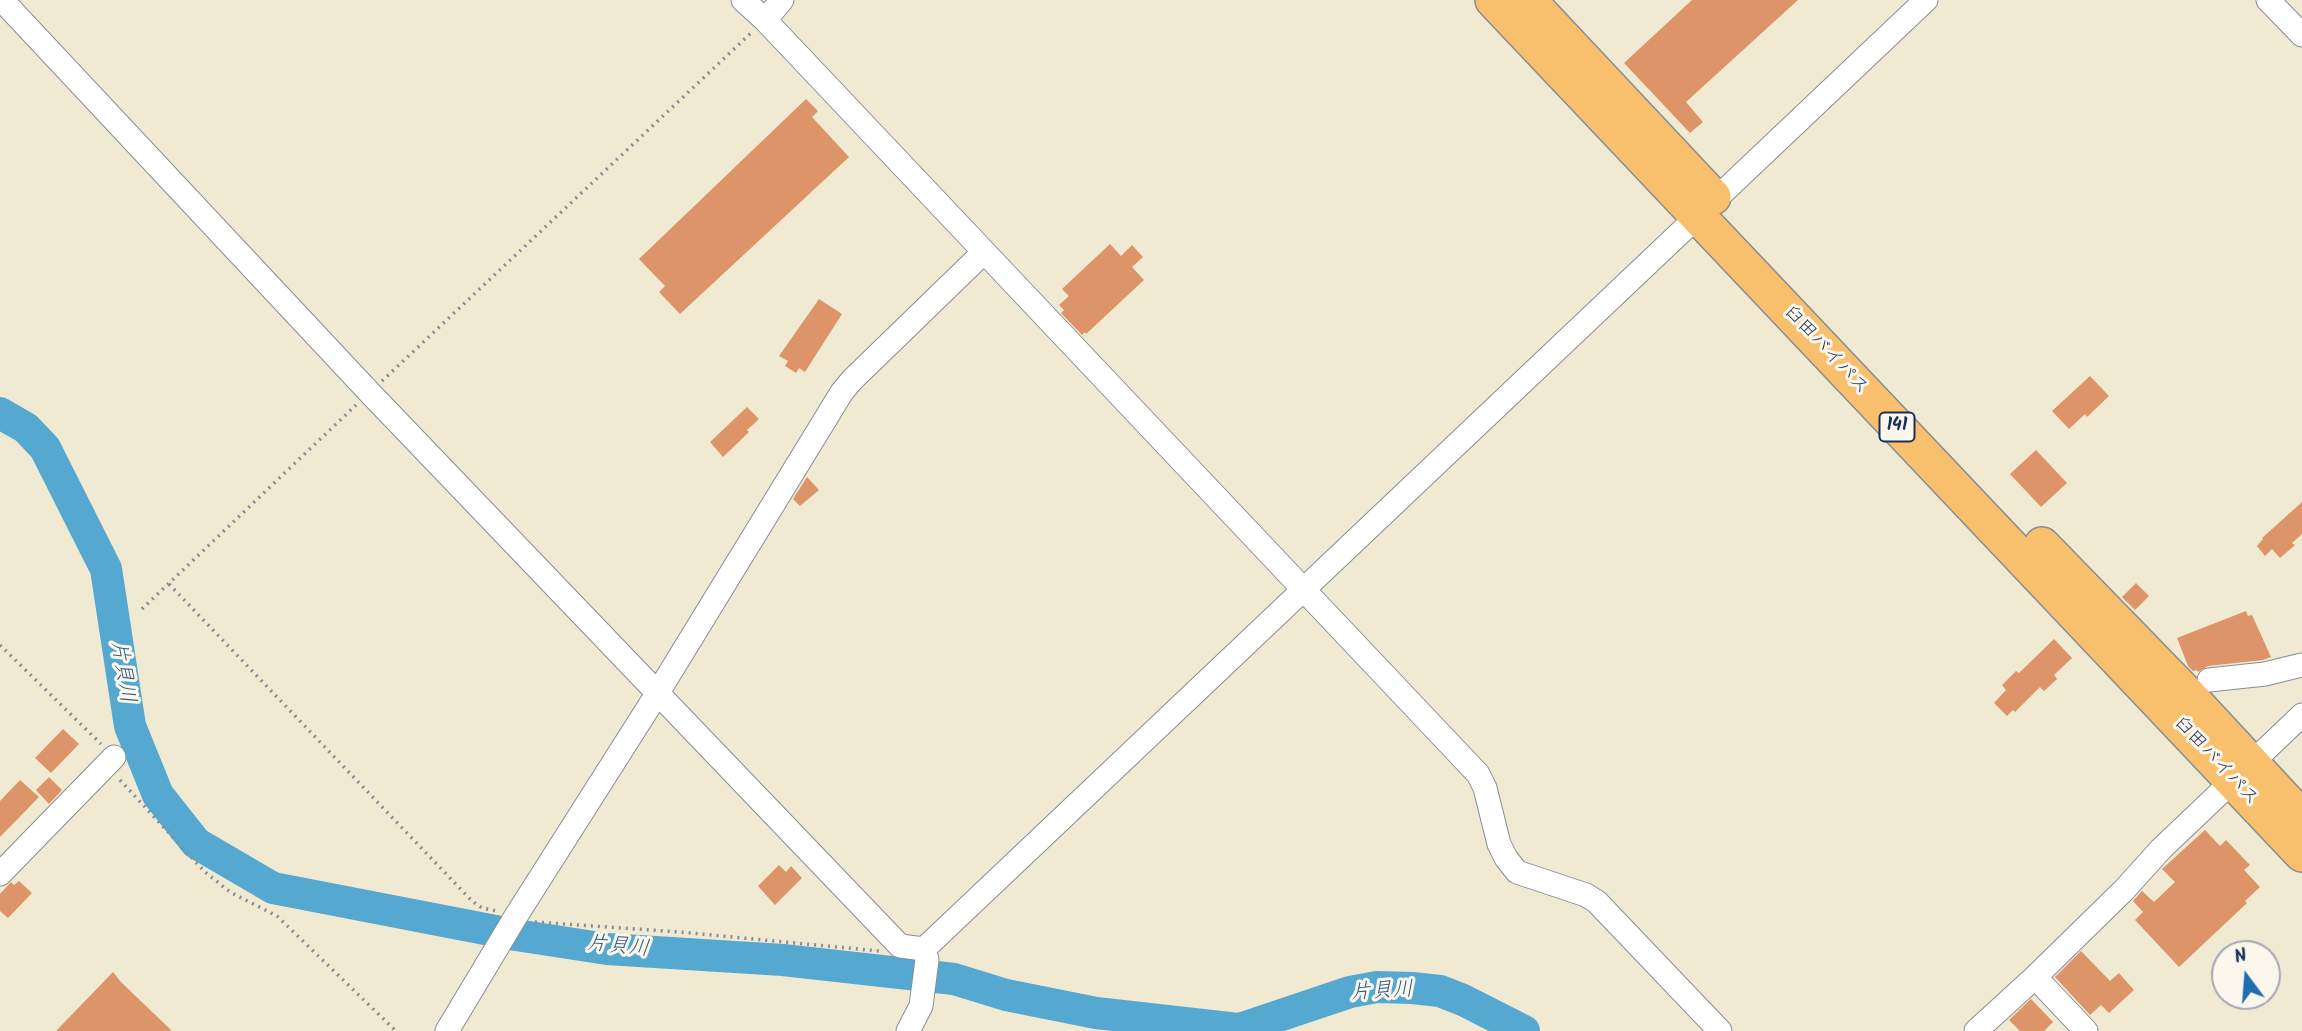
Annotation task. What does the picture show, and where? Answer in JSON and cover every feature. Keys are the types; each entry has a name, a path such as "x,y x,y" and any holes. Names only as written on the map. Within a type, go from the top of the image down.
{"highway":[{"name":"臼田バイパス","path":"1493,0 1707,208 1972,473 2242,773 2302,854"},
{"name":"臼田バイパス","path":"1528,0 1707,208"},
{"name":"臼田バイパス","path":"2242,773 2302,818"}],"street":[{"path":"2,0 370,393 900,946 921,952"},
{"path":"743,0 765,20 1478,774 1485,788 1499,844 1517,872 1586,895 1597,902 1720,1031"},
{"path":"765,20 782,0"},
{"path":"908,1031 919,1013 922,994 921,952 1926,0"},
{"path":"2268,0 2302,35"},
{"path":"447,1031 842,392 984,252"},
{"path":"2209,680 2265,674 2302,665"},
{"path":"1976,1031 2035,978 2124,890 2161,849 2302,715"},
{"path":"0,874 110,761"},
{"path":"2035,978 2086,1031"}],"path":[{"path":"142,609 765,20"},
{"path":"169,584 472,901 482,908 529,922 680,932 901,954 921,952"},
{"path":"0,645 110,761 205,872 230,892 277,916 396,1031"}],"building":[{"path":"1692,0 1798,0 1686,102 1703,122 1690,133 1624,63"},
{"path":"806,99 818,111 812,117 849,157 680,314 659,292 665,286 639,259"},
{"path":"1110,244 1121,256 1132,245 1143,257 1132,267 1144,280 1082,335 1061,313 1064,310 1059,305 1069,296 1062,289"},
{"path":"819,299 842,314 805,372 799,368 796,373 785,366 788,361 779,356"},
{"path":"2090,376 2109,396 2087,417 2085,414 2069,429 2052,411"},
{"path":"747,407 759,419 723,457 710,442"},
{"path":"2036,450 2067,483 2041,507 2010,474"},
{"path":"807,477 819,490 800,506 793,499"},
{"path":"2302,502 2302,534 2292,543 2295,545 2280,558 2272,549 2265,556 2257,546 2262,538"},
{"path":"2136,583 2149,596 2135,610 2122,597"},
{"path":"2246,611 2248,616 2252,615 2271,657 2208,666 2198,672 2193,671 2188,666 2177,638"},
{"path":"2054,639 2072,658 2054,675 2057,679 2044,691 2040,687 2015,712 2013,710 2007,716 1994,703 2006,690 2002,685 2016,671 2019,673"},
{"path":"63,729 79,744 51,773 35,758"},
{"path":"49,777 62,790 49,804 36,790"},
{"path":"20,780 39,797 0,837 0,801"},
{"path":"2205,830 2220,846 2226,840 2250,865 2244,870 2260,887 2245,901 2247,903 2179,967 2135,920 2143,912 2133,901 2142,891 2154,902 2175,882 2162,869"},
{"path":"779,865 786,872 791,866 802,878 775,905 758,886"},
{"path":"19,881 32,893 8,918 0,911 0,894 11,882 14,885"},
{"path":"2081,951 2110,981 2119,973 2134,990 2109,1013 2101,1005 2090,1015 2055,977"},
{"path":"113,972 121,982 172,1031 56,1031"},
{"path":"2031,999 2053,1022 2044,1031 2020,1031 2009,1020"}],"waterway":[{"name":"片貝川","path":"0,413 26,428 45,448 106,569 130,726 158,795 196,843 273,888 516,935 607,949 783,960 954,979 1006,995 1096,1013 1256,1031"},
{"name":"片貝川","path":"1240,1029 1350,992 1377,987 1440,991 1524,1031"}]}
